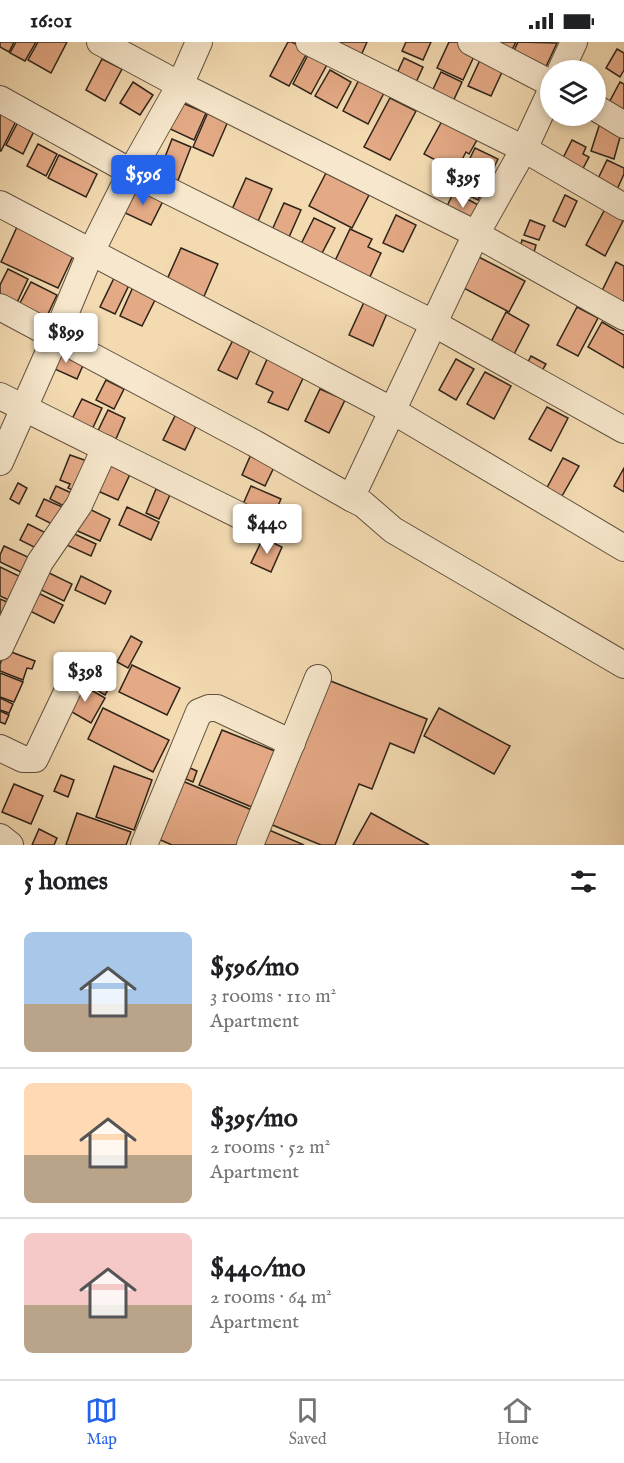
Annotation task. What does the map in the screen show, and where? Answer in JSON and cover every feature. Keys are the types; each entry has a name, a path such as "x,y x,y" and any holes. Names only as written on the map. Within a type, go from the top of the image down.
{"street":[{"path":"100,42 180,85 476,234 624,317"},
{"path":"0,462 56,338 91,252 131,172 180,85 199,42"},
{"path":"309,42 524,149 624,207"},
{"path":"471,42 540,78"},
{"path":"566,60 574,42"},
{"path":"0,99 131,172 433,323 624,430"},
{"path":"606,114 624,124"},
{"path":"351,498 476,234 524,149 540,115"},
{"path":"0,204 393,411 624,548"},
{"path":"0,307 254,442 363,504 393,530 624,664"},
{"path":"0,396 265,528"},
{"path":"0,647 40,562 79,505 105,448"},
{"path":"0,748 23,759 35,759 77,671"},
{"path":"250,845 318,678"},
{"path":"144,845 199,712 217,708 292,743"},
{"path":"0,837 10,845"}],"building":[{"path":"0,42 14,42 9,52 0,47"},
{"path":"16,42 36,42 25,61 10,53"},
{"path":"38,42 67,42 51,73 28,60"},
{"path":"288,42 308,51 289,86 270,76"},
{"path":"342,42 367,42 359,60 339,50"},
{"path":"406,42 431,42 423,60 402,51"},
{"path":"449,42 459,42 477,50 463,80 437,68"},
{"path":"492,42 516,42 509,55"},
{"path":"518,42 557,43 549,60 540,60 540,72 511,57"},
{"path":"617,49 624,53 624,70 620,77 606,68"},
{"path":"310,51 329,61 311,94 293,84"},
{"path":"404,58 423,67 412,91 393,82"},
{"path":"102,59 122,69 105,101 86,90"},
{"path":"480,60 503,70 491,96 468,86"},
{"path":"330,70 351,82 337,108 315,96"},
{"path":"441,72 462,82 450,108 429,98"},
{"path":"361,76 386,89 368,124 343,111"},
{"path":"133,82 153,95 140,115 120,103"},
{"path":"620,82 624,84 624,120 606,111"},
{"path":"390,98 416,111 390,160 364,147"},
{"path":"180,102 206,113 194,140 168,128"},
{"path":"209,110 229,119 213,156 193,147"},
{"path":"0,111 17,119 1,151 0,151"},
{"path":"19,120 35,129 23,154 6,145"},
{"path":"442,121 477,140 469,154 466,152 456,171 424,154"},
{"path":"606,125 622,130 614,159 591,151 599,126"},
{"path":"172,139 191,147 177,183 158,175"},
{"path":"572,140 586,147 583,154 589,157 580,174 560,164"},
{"path":"38,144 57,154 46,176 27,166"},
{"path":"475,148 498,159 478,200 455,189"},
{"path":"59,155 97,174 86,197 48,178"},
{"path":"607,160 624,168 624,174 615,194 595,185"},
{"path":"326,173 369,195 352,228 309,206"},
{"path":"246,178 272,189 256,226 230,214"},
{"path":"134,188 163,201 151,225 123,212"},
{"path":"454,192 482,207 472,226 444,212"},
{"path":"565,195 577,201 565,227 553,221"},
{"path":"284,203 301,210 289,237 272,230"},
{"path":"605,209 624,219 605,256 586,245"},
{"path":"396,215 416,225 403,252 383,243"},
{"path":"314,218 335,228 319,259 299,248"},
{"path":"530,220 545,226 539,240 524,235"},
{"path":"17,227 74,254 58,288 1,262"},
{"path":"350,229 372,239 368,247 381,253 368,281 333,265"},
{"path":"522,240 536,245 533,256 519,252"},
{"path":"181,248 218,264 202,301 165,284"},
{"path":"473,254 525,281 509,312 458,285"},
{"path":"616,262 624,266 624,307 600,295"},
{"path":"8,269 28,279 14,309 0,302 0,285"},
{"path":"116,274 131,281 115,314 100,307"},
{"path":"31,282 57,295 46,318 19,305"},
{"path":"133,287 156,298 142,326 120,316"},
{"path":"365,300 388,311 373,346 349,335"},
{"path":"577,307 598,318 578,356 557,345"},
{"path":"506,312 529,325 511,360 488,348"},
{"path":"602,322 624,335 624,368 588,347"},
{"path":"233,340 251,348 237,379 218,370"},
{"path":"56,349 84,363 77,379 48,366"},
{"path":"531,356 546,364 539,376 525,368"},
{"path":"268,357 305,374 288,410 268,402 273,392 256,384"},
{"path":"456,359 474,369 456,400 439,390"},
{"path":"485,372 511,386 494,419 467,404"},
{"path":"106,380 124,389 114,409 96,400"},
{"path":"320,389 345,400 329,433 305,421"},
{"path":"82,399 102,408 90,434 69,425"},
{"path":"547,407 568,418 551,451 529,439"},
{"path":"108,410 125,418 112,448 94,439"},
{"path":"177,412 198,422 185,450 163,440"},
{"path":"252,452 276,463 265,486 242,475"},
{"path":"70,455 90,462 78,493 68,488 70,484 60,480"},
{"path":"102,458 131,472 118,500 89,487"},
{"path":"563,458 579,466 558,503 543,495"},
{"path":"624,468 624,492 614,486"},
{"path":"18,483 27,488 19,504 10,499"},
{"path":"56,486 76,495 70,509 50,499"},
{"path":"251,486 281,499 270,524 240,511"},
{"path":"156,489 170,495 159,519 146,513"},
{"path":"44,499 67,509 58,527 36,516"},
{"path":"81,505 110,519 100,541 71,528"},
{"path":"127,507 159,522 151,540 119,525"},
{"path":"28,524 50,535 42,551 20,540"},
{"path":"66,530 96,544 91,556 60,542"},
{"path":"263,538 282,547 271,572 251,563"},
{"path":"4,546 30,558 23,573 0,562"},
{"path":"0,567 25,579 13,602 0,596"},
{"path":"43,570 72,584 64,601 35,587"},
{"path":"81,576 111,591 105,604 75,590"},
{"path":"30,589 63,605 54,623 22,607"},
{"path":"0,599 12,604 0,619"},
{"path":"131,636 142,642 128,668 117,662"},
{"path":"6,650 35,661 32,669 27,668 23,680 0,671 0,664"},
{"path":"91,653 112,665 106,677 84,665"},
{"path":"132,665 180,688 167,715 119,692"},
{"path":"84,666 112,683 105,695 77,678"},
{"path":"0,673 23,682 14,702 0,697"},
{"path":"328,680 427,719 414,753 390,743 372,789 359,784 335,845 321,845 270,824"},
{"path":"79,683 105,698 91,723 65,708"},
{"path":"0,698 13,704 9,713 0,710"},
{"path":"103,708 169,740 153,772 88,739"},
{"path":"439,708 510,746 494,774 424,736"},
{"path":"0,711 9,715 5,724 0,722"},
{"path":"222,730 277,752 254,808 199,785"},
{"path":"114,766 152,780 134,830 96,817"},
{"path":"190,768 197,771 193,782 186,779"},
{"path":"61,775 74,780 68,797 54,791"},
{"path":"180,780 252,810 238,845 172,845 156,838"},
{"path":"14,784 43,796 31,824 2,812"},
{"path":"77,813 131,832 126,845 66,845"},
{"path":"371,813 429,845 353,845"},
{"path":"39,829 57,838 54,845 32,845"},
{"path":"269,830 304,845 263,845"}]}
